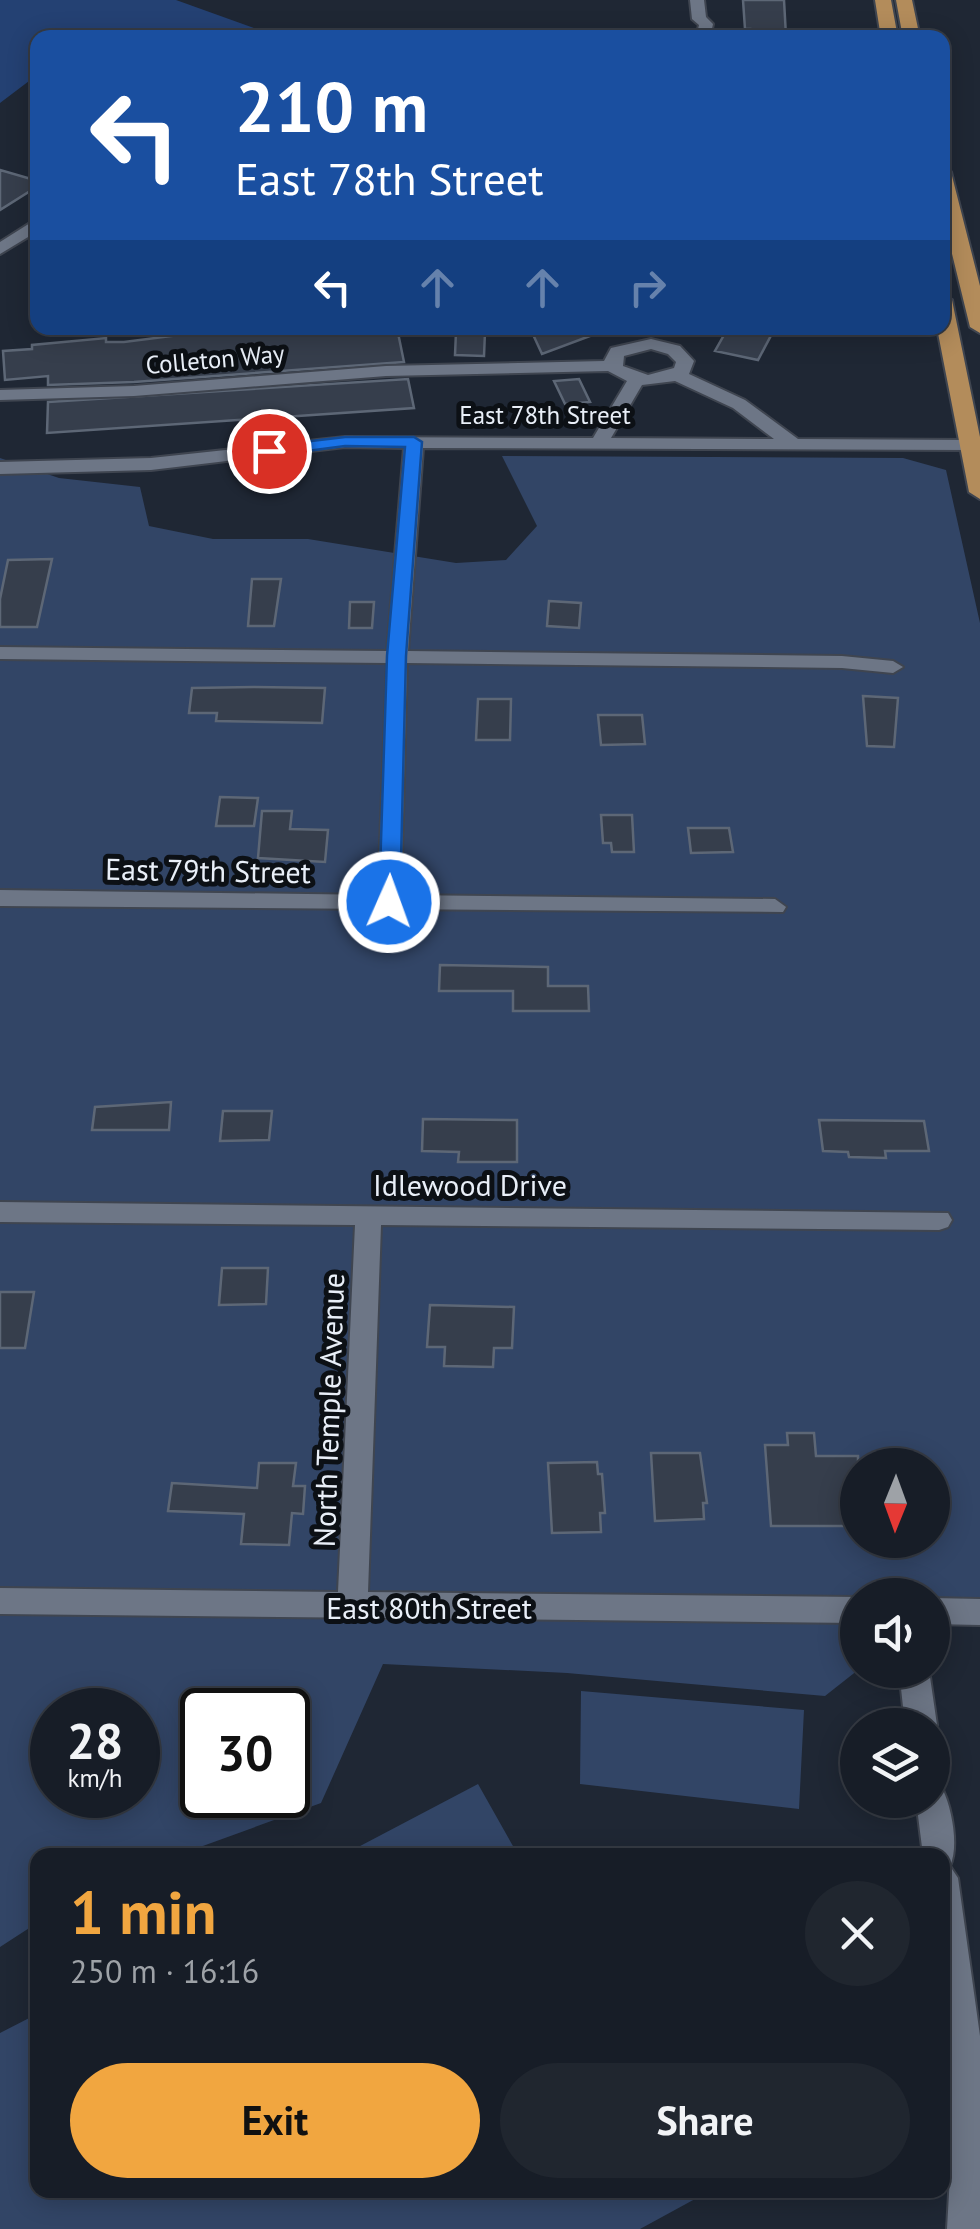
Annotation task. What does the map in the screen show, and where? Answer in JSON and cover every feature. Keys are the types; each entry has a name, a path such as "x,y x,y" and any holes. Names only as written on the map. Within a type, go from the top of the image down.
{"main road":[{"path":"883,0 889,30"},
{"path":"904,0 910,30"},
{"path":"950,205 980,327"},
{"path":"949,335 980,492"}],"street":[{"path":"697,0 698,18 706,24 705,30"},
{"path":"690,30 698,18"},
{"path":"0,249 30,228"},
{"path":"665,346 673,335"},
{"path":"676,375 685,361 665,346 628,347 616,352 614,366 620,373 638,380 676,375 739,404 793,444"},
{"name":"Colleton Way","path":"0,395 134,391 386,370 614,366"},
{"path":"599,443 638,380"},
{"name":"East 78th Street","path":"0,468 150,464 345,442 971,444"},
{"path":"389,902 396,656 414,442"},
{"path":"0,654 396,656 892,666"},
{"name":"East 79th Street","path":"0,898 775,908"},
{"name":"Idlewood Drive","path":"0,1212 939,1220"},
{"name":"North Temple Avenue","path":"352,1607 368,1216"},
{"name":"East 80th Street","path":"0,1601 840,1610"},
{"path":"950,1611 980,1612"},
{"path":"934,1818 938,1848"},
{"path":"950,1945 967,2088 970,2154 965,2229"}],"shaded area":[{"path":"0,0 176,0 260,30 30,30 30,80 0,103"},
{"path":"502,456 903,458 946,470 980,623 980,1610 950,1624 950,1578 840,1578 840,1684 825,1696 567,1673 383,1664 321,1803 310,1807 310,1688 180,1688 180,1818 280,1818 197,1848 30,1848 30,1928 0,1947 0,458 59,478 140,487 149,526 213,539 308,539 456,563 506,560 537,526"},
{"path":"581,1691 804,1710 799,1809 580,1784"},
{"path":"478,1784 514,1848 356,1848"},
{"path":"30,2018 30,2198 697,2198 640,2229 0,2229 0,2033"}],"building":[{"path":"743,0 784,0 786,30 745,29"},
{"path":"0,170 30,179 30,191 0,210"},
{"path":"179,335 398,335 404,362 134,382 48,385 48,376 5,380 3,351 106,338 106,342"},
{"path":"456,335 485,335 484,356 455,355"},
{"path":"533,335 593,335 542,354"},
{"path":"724,335 771,335 758,360 715,351"},
{"path":"408,379 414,408 47,433 48,402"},
{"path":"579,379 590,402 565,404 554,381"},
{"path":"52,559 37,627 0,627 0,599 8,560"},
{"path":"252,579 281,579 274,626 248,626"},
{"path":"549,601 581,603 579,628 547,626"},
{"path":"350,602 374,602 372,628 349,628"},
{"path":"192,688 325,688 322,723 216,721 217,713 189,713"},
{"path":"863,696 898,698 894,747 867,746"},
{"path":"478,699 511,699 510,740 476,740"},
{"path":"598,715 642,715 645,744 601,745"},
{"path":"220,797 258,798 254,826 216,826"},
{"path":"262,811 292,811 290,829 328,830 325,862 258,858"},
{"path":"601,815 632,815 634,852 612,852 611,843 603,843"},
{"path":"688,828 729,828 733,852 691,853"},
{"path":"440,965 548,967 548,986 588,986 589,1011 513,1011 513,991 439,991"},
{"path":"171,1102 169,1130 92,1130 95,1107"},
{"path":"223,1111 272,1111 269,1140 220,1141"},
{"path":"423,1119 517,1120 517,1162 458,1162 459,1152 422,1151"},
{"path":"819,1120 924,1121 929,1151 885,1151 886,1158 849,1157 848,1152 823,1151"},
{"path":"222,1268 268,1268 266,1304 219,1305"},
{"path":"0,1292 34,1292 25,1348 0,1348"},
{"path":"430,1305 514,1307 512,1348 494,1348 493,1367 444,1366 445,1347 427,1347"},
{"path":"787,1433 814,1433 816,1456 840,1456 840,1526 771,1526 765,1445 788,1445"},
{"path":"651,1453 700,1453 707,1503 703,1503 704,1519 655,1521"},
{"path":"597,1462 598,1474 602,1474 605,1513 600,1513 601,1532 552,1533 548,1463"},
{"path":"259,1463 296,1463 293,1486 305,1486 303,1514 292,1513 289,1545 241,1544 244,1514 168,1511 172,1483 257,1488"}],"route":[{"path":"269,451 345,442 414,442 396,656 389,902"}]}
